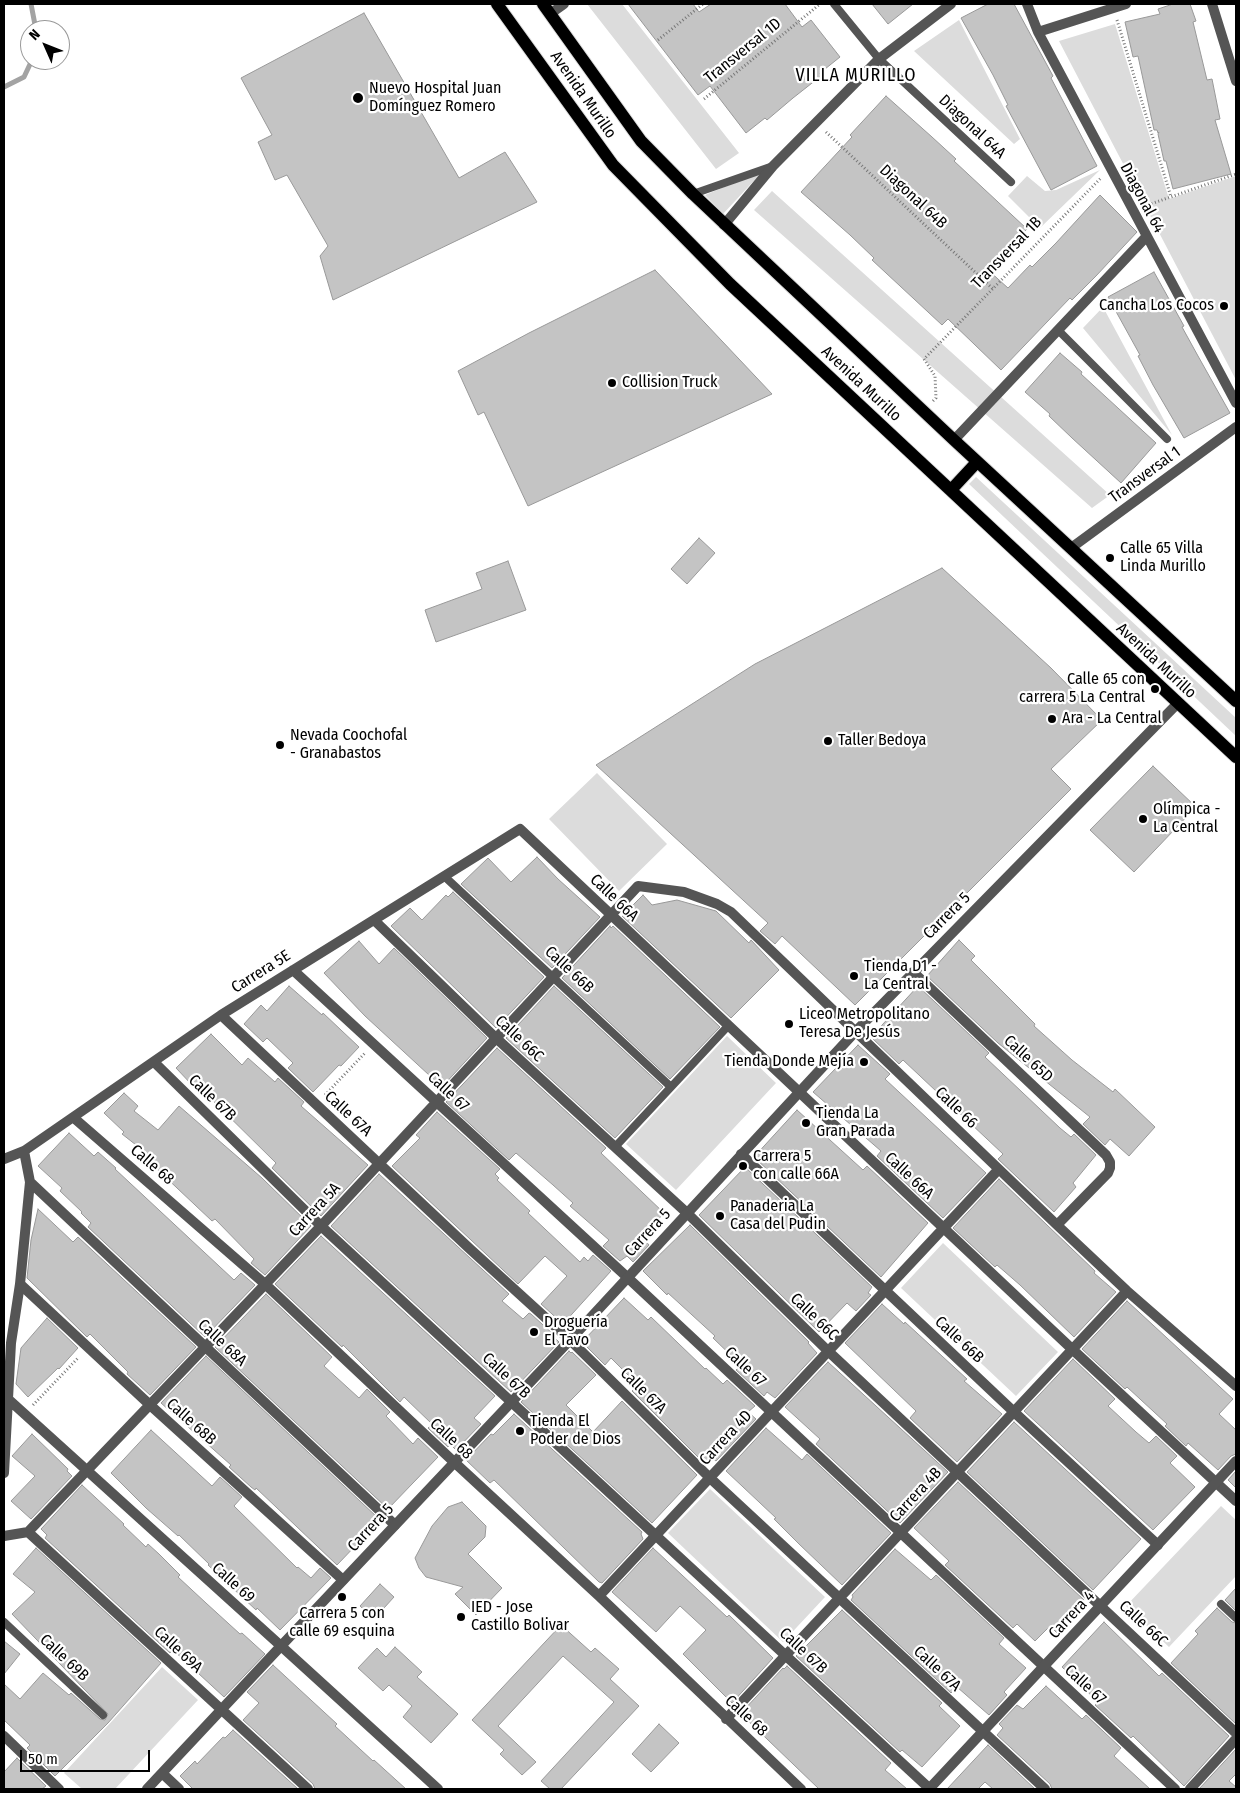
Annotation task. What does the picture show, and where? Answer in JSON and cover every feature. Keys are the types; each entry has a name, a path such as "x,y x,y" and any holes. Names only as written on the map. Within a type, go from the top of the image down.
{"main road":[{"name":"Avenida Murillo","path":"497,4 613,165 730,284 1236,757"},
{"name":"Avenida Murillo","path":"547,9 641,141 724,226 1236,701"},
{"path":"951,490 978,462"}],"street":[{"path":"547,9 564,4"},
{"path":"724,226 773,166 879,59 950,4"},
{"name":"Diagonal 64","path":"1027,4 1038,32 1236,404"},
{"path":"1038,32 1126,4"},
{"path":"1212,4 1236,81"},
{"path":"954,440 1146,237"},
{"name":"Transversal 1","path":"1071,548 1236,427"},
{"name":"Carrera 5","path":"147,1789 570,1340 798,1092 913,972 1178,703"},
{"name":"Carrera 5E","path":"4,1159 24,1151 74,1118 221,1014 520,828"},
{"name":"Calle 66A","path":"520,828 1072,1350 1236,1501"},
{"name":"Carrera 5A","path":"28,1532 321,1226 638,886"},
{"name":"Calle 66","path":"638,886 684,892 718,904 731,912 998,1170 1127,1290 1236,1386"},
{"name":"Calle 66C","path":"374,920 496,1038 687,1213 828,1351 1236,1733"},
{"name":"Calle 67","path":"293,970 627,1277 1175,1789"},
{"name":"Calle 65D","path":"913,972 1101,1148 1110,1162 1108,1173 1057,1225"},
{"name":"Calle 67A","path":"221,1014 379,1164 570,1340 710,1478 1045,1789"},
{"name":"Calle 67B","path":"154,1062 321,1226 929,1789"},
{"name":"Calle 68","path":"74,1118 265,1284 599,1596 801,1789"},
{"path":"4,1473 6,1399 11,1343 20,1284 30,1182 24,1151"},
{"name":"Calle 66B","path":"741,1154 1158,1545"},
{"name":"Carrera 4D","path":"599,1596 998,1170"},
{"name":"Calle 68A","path":"30,1182 395,1525"},
{"name":"Calle 68B","path":"20,1284 150,1406 343,1580"},
{"name":"Carrera 4B","path":"726,1719 787,1656 1127,1290"},
{"name":"Calle 69","path":"6,1399 438,1789"},
{"name":"Carrera 4","path":"929,1789 1236,1461"},
{"path":"4,1536 28,1532"},
{"name":"Calle 69A","path":"28,1532 308,1789"},
{"path":"4,1736 60,1789"},
{"path":"1190,1789 1236,1739"},
{"path":"162,1774 179,1789"}],"lane":[{"name":"Diagonal 64A","path":"834,4 879,59 1010,182"},
{"path":"693,194 773,166"},
{"path":"1058,330 1167,440"},
{"name":"Calle 66B","path":"444,876 671,1087"},
{"path":"615,1147 728,1026"},
{"path":"1221,1604 1236,1618"},
{"name":"Calle 69B","path":"4,1622 103,1715"}],"path":[{"path":"658,40 703,4"},
{"name":"Transversal 1D","path":"704,99 820,4"},
{"path":"1113,8 1170,197"},
{"name":"Diagonal 64B","path":"817,122 992,289"},
{"name":"Transversal 1B","path":"925,413 936,398 935,376 924,359 1110,169"},
{"path":"1132,210 1236,174"},
{"path":"316,1105 374,1044"},
{"path":"24,1415 88,1347"}],"shaded area":[{"path":"587,4 622,4 739,153 716,169"},
{"path":"959,20 1020,139 1014,144 914,51"},
{"path":"1115,24 1169,199 1236,176 1236,380 1059,41"},
{"path":"1100,170 1040,228 1008,196 1027,176 1045,191 1056,190"},
{"path":"763,171 723,214 705,195"},
{"path":"772,191 1110,495 1092,508 754,210"},
{"path":"1103,307 1172,435 1083,328"},
{"path":"976,477 1236,718 1236,736 969,484"},
{"path":"597,773 667,844 619,891 549,819"},
{"path":"727,1036 776,1083 676,1190 626,1144"},
{"path":"943,1243 1058,1352 1016,1396 901,1288"},
{"path":"710,1489 825,1597 783,1642 668,1533"},
{"path":"1221,1506 1236,1520 1236,1576 1169,1647 1126,1606"},
{"path":"162,1667 198,1700 115,1789 82,1789 64,1773"}],"building":[{"path":"628,4 693,4 699,12 711,4 785,4 802,27 811,20 840,57 820,73 821,76 767,120 765,118 746,133 710,86 698,95"},
{"path":"872,4 913,4 888,24"},
{"path":"988,4 1014,4 1053,76 1051,78 1097,166 1051,190 1006,106 1008,105 993,75 961,18"},
{"path":"1173,4 1190,4 1196,21 1193,22 1207,80 1212,79 1220,119 1215,120 1231,174 1173,189 1166,161 1164,161 1159,132 1154,130 1138,56 1133,57 1125,22 1160,14 1158,9"},
{"path":"364,13 459,178 505,152 537,202 333,300 320,256 328,246 287,175 275,180 258,142 272,135 241,78"},
{"path":"886,96 956,159 954,161 1027,229 988,270 1008,288 1030,265 1032,267 1056,243 1100,195 1137,232 1096,276 1072,300 1070,298 1001,370 948,319 942,325 872,260 874,258 850,235 801,192 852,137 850,135"},
{"name":"Collision Truck","path":"655,270 772,394 528,506 484,412 478,415 458,371"},
{"path":"1154,272 1230,413 1184,438 1153,385 1138,356 1140,355 1108,297"},
{"path":"1060,353 1156,443 1121,483 1025,392"},
{"path":"699,538 715,553 687,584 671,569"},
{"path":"508,561 526,610 436,642 425,610 482,589 476,573"},
{"name":"Taller Bedoya","path":"942,568 1051,668 1102,720 1051,769 1071,789 855,1005 782,936 775,944 760,931 768,923 596,765 755,664"},
{"name":"Olímpica - La Central","path":"1153,766 1196,807 1134,872 1090,830"},
{"path":"537,857 600,917 552,968 461,884 488,858 511,882"},
{"path":"453,892 544,977 496,1028 391,926 410,908 422,920 446,895 448,897"},
{"path":"643,895 652,905 677,900 716,911 749,943 751,940 779,970 731,1018 622,916"},
{"path":"610,926 611,928 613,926 720,1027 670,1079 562,978"},
{"path":"959,940 975,956 971,960 1035,1024 1034,1026 1072,1060 1113,1092 1115,1089 1155,1127 1129,1156 1110,1139 1105,1145 1083,1124 1090,1117 998,1043 927,976"},
{"path":"359,941 379,964 394,948 487,1038 442,1087 365,1016 324,973"},
{"path":"289,986 322,1015 323,1013 359,1047 313,1092 288,1068 293,1063 267,1038 263,1042 244,1024 261,1005 267,1011"},
{"path":"554,986 663,1087 615,1138 506,1038"},
{"path":"918,986 989,1053 985,1057 1060,1128 1071,1137 1074,1134 1096,1155 1073,1183 1076,1187 1054,1212 998,1159 1003,1154 903,1060 899,1064 871,1037"},
{"path":"211,1034 242,1065 248,1058 275,1082 278,1078 304,1102 301,1106 368,1165 321,1216 272,1168 276,1163 196,1084 193,1086 176,1068"},
{"path":"858,1045 890,1074 885,1079 986,1173 943,1218 877,1156 881,1151 813,1092"},
{"path":"497,1048 606,1148 601,1153 664,1213 642,1237 649,1245 633,1262 627,1256 620,1261 603,1246 609,1240 570,1206 573,1203 516,1153 509,1160 446,1102"},
{"path":"124,1093 138,1106 134,1111 158,1130 179,1106 262,1178 311,1226 265,1275 251,1263 254,1259 215,1219 212,1221 142,1155 145,1152 122,1134 124,1132 104,1113"},
{"path":"797,1110 863,1170 867,1166 928,1223 881,1277 754,1157"},
{"path":"437,1112 500,1169 495,1174 499,1178 497,1180 530,1211 528,1213 580,1262 584,1257 588,1261 593,1255 611,1271 563,1324 541,1304 567,1276 545,1256 518,1284 392,1166 420,1138 416,1135"},
{"path":"69,1133 94,1156 98,1152 116,1168 234,1280 241,1273 255,1285 205,1337 88,1227 91,1223 82,1212 60,1191 62,1188 38,1166"},
{"path":"745,1167 872,1287 868,1293 871,1295 856,1311 847,1303 819,1332 699,1215"},
{"path":"379,1174 509,1294 502,1301 523,1319 529,1313 531,1314 559,1342 511,1392 331,1226"},
{"path":"999,1179 1095,1271 1094,1273 1116,1292 1074,1337 1020,1285 997,1265 995,1267 953,1228"},
{"path":"38,1209 73,1242 78,1237 196,1347 150,1395 127,1374 128,1372 90,1334 87,1337 27,1278 31,1240"},
{"path":"690,1225 809,1342 817,1353 775,1398 767,1392 764,1396 736,1370 741,1365 713,1338 715,1336 668,1293 667,1295 643,1271"},
{"path":"321,1236 495,1396 474,1418 481,1424 456,1450 450,1444 448,1447 428,1428 432,1424 404,1397 400,1402 343,1345 342,1347 275,1284"},
{"path":"266,1294 332,1357 324,1366 359,1398 367,1389 390,1412 386,1416 413,1444 418,1438 438,1457 388,1509 215,1347"},
{"path":"624,1298 648,1320 651,1317 723,1384 727,1380 755,1406 748,1412 756,1419 716,1461 712,1458 706,1465 632,1391 638,1385 611,1358 605,1365 582,1342"},
{"path":"1127,1301 1233,1399 1219,1414 1236,1430 1236,1454 1231,1456 1218,1470 1188,1443 1186,1446 1165,1426 1167,1424 1127,1387 1125,1389 1082,1349"},
{"path":"882,1304 904,1324 905,1322 967,1379 964,1381 1002,1414 957,1462 910,1418 916,1411 845,1343"},
{"path":"47,1318 78,1348 59,1369 28,1397 16,1384 21,1348"},
{"path":"569,1351 596,1375 566,1405 593,1432 622,1401 697,1475 652,1523 521,1402"},
{"path":"206,1356 378,1518 356,1540 359,1542 337,1565 256,1488 255,1490 251,1487 229,1467 231,1465 161,1403"},
{"path":"1073,1359 1115,1399 1108,1406 1149,1443 1156,1436 1177,1456 1170,1463 1195,1487 1153,1530 1024,1411"},
{"path":"828,1362 948,1472 900,1523 816,1444 820,1439 785,1407"},
{"path":"514,1414 642,1532 643,1539 602,1583 494,1480 490,1483 466,1460"},
{"path":"1014,1422 1141,1539 1093,1590 967,1472"},
{"path":"766,1428 802,1460 807,1454 891,1533 842,1585 774,1519 776,1518 726,1471"},
{"path":"151,1430 212,1486 220,1477 242,1497 234,1506 297,1568 311,1578 320,1568 331,1578 280,1630 208,1565 179,1535 146,1508 111,1473"},
{"path":"32,1434 68,1469 67,1471 72,1476 31,1519 11,1501 35,1476 12,1456"},
{"path":"1236,1471 1236,1488 1228,1480"},
{"path":"958,1482 1084,1600 1081,1604 1083,1605 1057,1633 1050,1626 1035,1641 1017,1624 1013,1628 945,1565 949,1561 914,1528"},
{"path":"82,1485 146,1547 148,1544 159,1554 180,1575 178,1577 206,1603 265,1654 224,1697 173,1650 170,1653 45,1538 47,1535 41,1529"},
{"path":"462,1502 486,1526 485,1537 468,1554 502,1588 476,1615 455,1594 463,1587 426,1577 419,1568 415,1558 432,1526 448,1507"},
{"path":"36,1548 161,1663 108,1723 55,1776 27,1748 30,1745 4,1720 4,1684 20,1699 43,1673 69,1695 71,1693 100,1719 105,1720 108,1714 12,1614 35,1592 13,1574"},
{"path":"653,1548 727,1617 729,1615 773,1658 732,1703 683,1654 706,1630 680,1606 656,1632 612,1592"},
{"path":"895,1549 931,1580 936,1575 1004,1638 999,1644 1026,1668 1004,1692 1007,1695 989,1715 957,1687 951,1693 851,1600 852,1595"},
{"path":"380,1584 394,1597 374,1619 360,1606"},
{"path":"1236,1588 1236,1611 1225,1600"},
{"path":"1217,1608 1232,1622 1236,1623 1236,1724 1171,1663 1198,1634 1195,1631"},
{"path":"842,1610 942,1703 939,1706 960,1726 922,1767 902,1750 900,1752 796,1656"},
{"path":"1104,1622 1159,1676 1162,1673 1229,1736 1184,1786 1133,1736 1131,1738 1095,1705 1098,1702 1062,1667"},
{"path":"561,1625 591,1652 595,1648 619,1669 610,1679 639,1706 561,1789 550,1789 541,1781 614,1702 563,1656 498,1726 536,1762 522,1775 500,1754 504,1750 472,1720"},
{"path":"4,1641 20,1654 4,1674"},
{"path":"395,1647 422,1672 417,1677 458,1714 431,1743 403,1717 412,1706 389,1685 383,1691 358,1668 377,1648 386,1657"},
{"path":"273,1665 337,1724 335,1726 406,1789 315,1789 313,1784 243,1720 259,1703 247,1692"},
{"path":"787,1666 891,1763 885,1770 907,1789 819,1789 742,1715 744,1714 742,1712"},
{"path":"1046,1686 1082,1719 1086,1715 1121,1748 1114,1756 1150,1789 1052,1789 1050,1784 997,1735 1003,1728 999,1724 1017,1705 1023,1709"},
{"path":"659,1724 679,1743 651,1772 632,1754"},
{"path":"233,1730 298,1789 193,1789 180,1776 195,1761 197,1764 223,1737 225,1738"},
{"path":"988,1745 1035,1789 993,1789 985,1782 978,1789 947,1789"},
{"path":"1236,1749 1236,1774 1229,1781 1236,1789 1199,1789"},
{"path":"17,1758 46,1786 42,1789 4,1789 4,1772"}],"waterway":[{"path":"31,4 34,20"},
{"path":"4,87 24,77 27,70"}],"place":[{"name":"Nuevo Hospital Juan Domínguez Romero","path":"358,98"},
{"name":"Cancha Los Cocos","path":"1224,306"},
{"name":"Collision Truck","path":"612,383"},
{"name":"Calle 65 Villa Linda Murillo","path":"1110,558"},
{"name":"Calle 65 con carrera 5 La Central","path":"1155,689"},
{"name":"Ara - La Central","path":"1052,719"},
{"name":"Taller Bedoya","path":"828,741"},
{"name":"Nevada Coochofal - Granabastos","path":"280,745"},
{"name":"Olímpica - La Central","path":"1143,819"},
{"name":"Tienda D1 - La Central","path":"854,976"},
{"name":"Liceo Metropolitano Teresa De Jesús","path":"789,1024"},
{"name":"Tienda Donde Mejía","path":"864,1062"},
{"name":"Tienda La Gran Parada","path":"806,1123"},
{"name":"Carrera 5 con calle 66A","path":"743,1166"},
{"name":"Panaderia La Casa del Pudin","path":"720,1216"},
{"name":"Droguería El Tavo","path":"534,1332"},
{"name":"Tienda El Poder de Dios","path":"520,1431"},
{"name":"Carrera 5 con calle 69 esquina","path":"342,1597"},
{"name":"IED - Jose Castillo Bolivar","path":"461,1617"}],"district":[{"name":"VILLA MURILLO","path":"856,76"}]}
